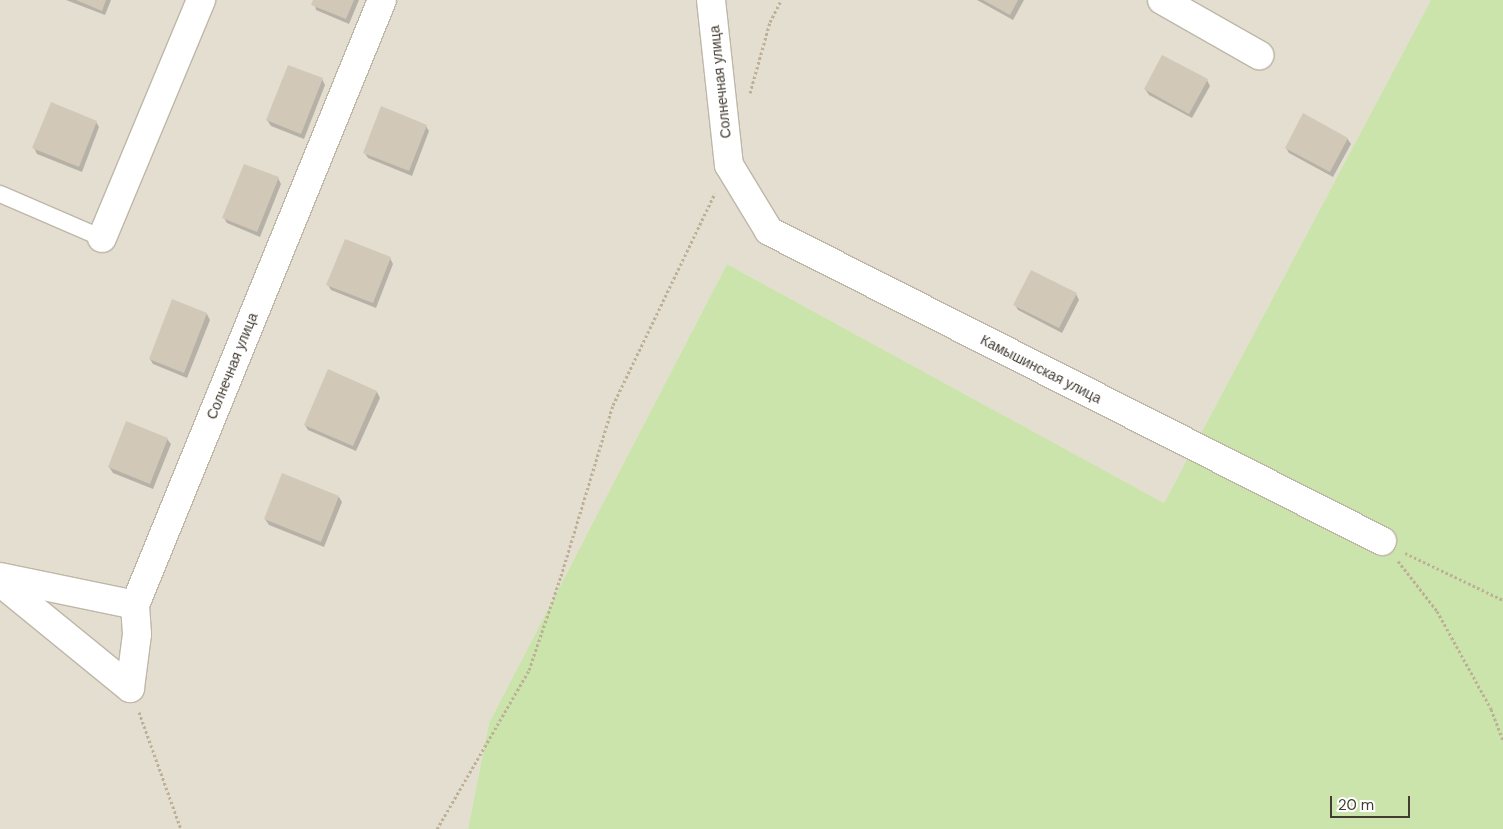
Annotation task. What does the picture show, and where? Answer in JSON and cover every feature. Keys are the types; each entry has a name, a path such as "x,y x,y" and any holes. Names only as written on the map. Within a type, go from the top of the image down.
{"street":[{"path":"102,238 201,0"},
{"name":"Солнечная улица","path":"135,605 382,0"},
{"name":"Солнечная улица","path":"711,0 729,165"},
{"path":"1162,0 1259,55"},
{"name":"Камышинская улица","path":"729,165 769,231 1382,541"},
{"path":"0,577 135,605 137,634 130,688"},
{"path":"0,582 130,688"}],"lane":[{"path":"0,194 102,238"}],"path":[{"path":"748,98 770,22 781,0"},
{"path":"437,829 528,670 561,576 613,405 729,165"},
{"path":"1382,541 1503,600"},
{"path":"1382,541 1438,611 1491,708 1503,741"},
{"path":"130,688 181,829"}],"shaded area":[{"path":"0,0 1431,0 1164,503 727,264 489,723 468,829 0,829"}],"green space":[{"path":"1431,0 1503,0 1503,829 468,829 489,723 727,264 1164,503"}],"building":[{"path":"76,0 106,0 102,11"},
{"path":"313,0 354,0 346,19 311,5"},
{"path":"983,0 1018,0 1010,15"},
{"path":"1162,55 1208,79 1189,114 1144,89"},
{"path":"288,65 323,78 301,134 266,120"},
{"path":"51,102 97,121 79,167 32,148"},
{"path":"381,106 427,125 409,171 363,153"},
{"path":"1303,113 1348,138 1330,172 1285,148"},
{"path":"244,164 279,177 257,232 222,218"},
{"path":"345,239 391,257 373,303 326,285"},
{"path":"1031,270 1077,293 1059,328 1013,305"},
{"path":"172,299 207,313 184,373 149,359"},
{"path":"328,369 377,391 353,446 304,425"},
{"path":"126,421 168,438 150,484 108,467"},
{"path":"282,473 339,496 321,542 264,519"}]}
